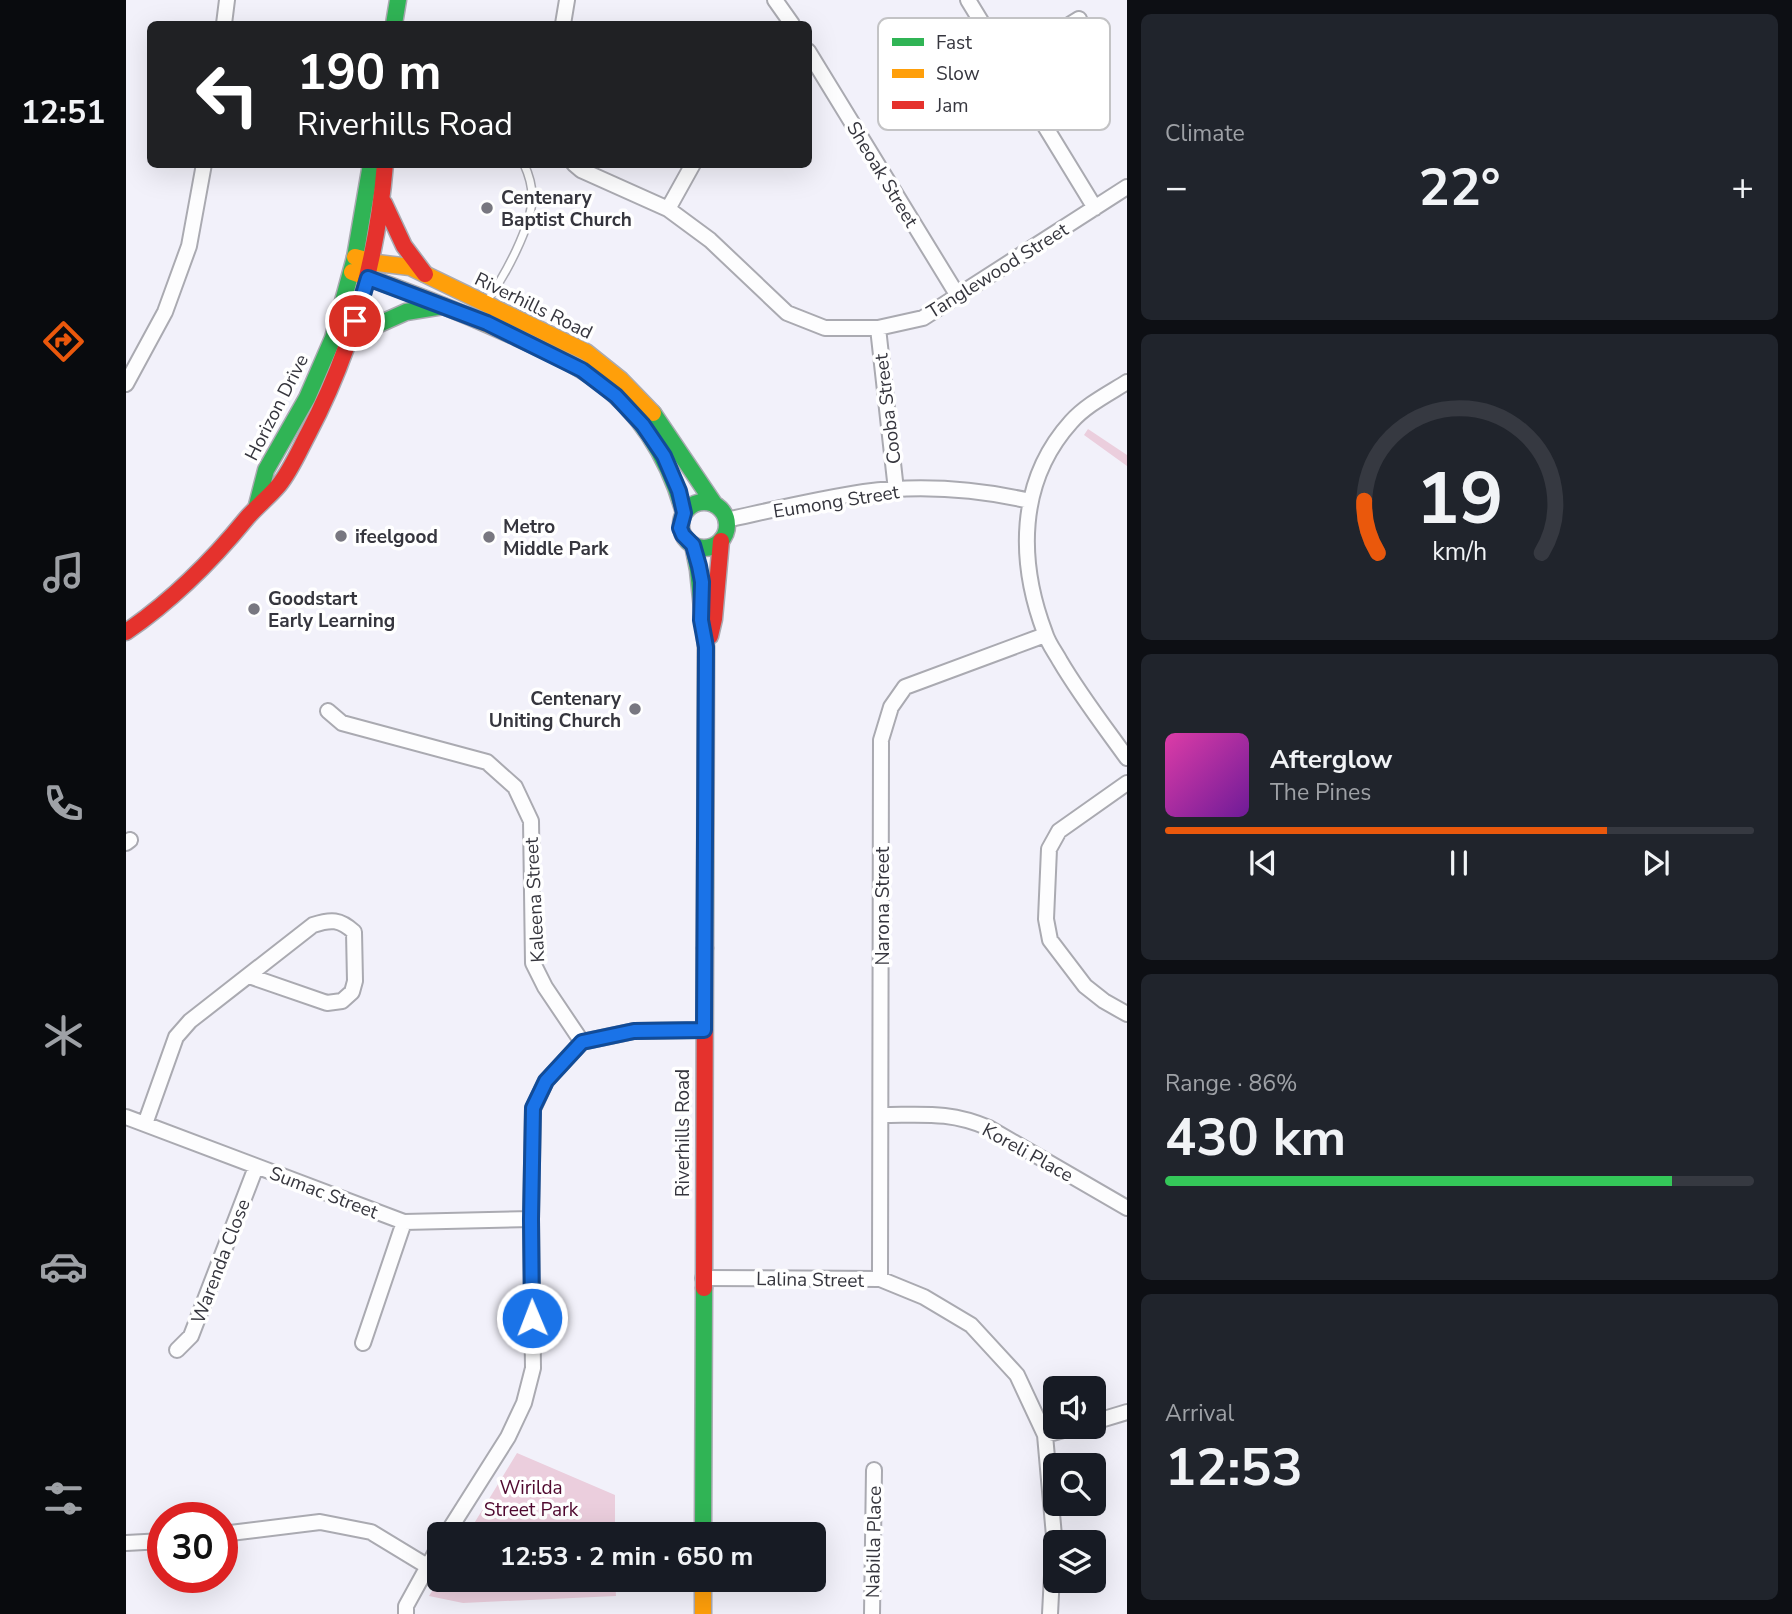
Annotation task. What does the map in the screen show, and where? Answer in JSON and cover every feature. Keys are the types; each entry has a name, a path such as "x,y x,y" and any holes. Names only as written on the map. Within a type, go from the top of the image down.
{"street":[{"path":"224,21 227,0"},
{"path":"394,21 398,0"},
{"path":"564,21 567,0"},
{"path":"775,0 790,21"},
{"path":"968,0 979,18"},
{"name":"Sheoak Street","path":"812,58 958,296"},
{"path":"1048,130 1095,208"},
{"path":"126,384 165,312 189,246 203,168"},
{"name":"Horizon Drive","path":"257,505 266,470 289,432 333,338 354,264 370,168"},
{"name":"Horizon Drive","path":"126,632 189,584 222,549 257,505 281,483 302,446 324,405 350,337 371,270 384,202 385,168"},
{"name":"Tanglewood Street","path":"580,168 668,209 709,240 787,313 825,328 878,328 923,318 1127,187"},
{"path":"668,209 691,168"},
{"path":"384,202 404,246 426,276"},
{"name":"Riverhills Road","path":"354,264 548,351 582,370 616,396 643,425 674,475 684,513"},
{"name":"Riverhills Road","path":"371,270 410,267 586,352 631,388 657,419 715,505"},
{"path":"350,337 406,312 444,306"},
{"name":"Cooba Street","path":"878,328 896,490"},
{"path":"1127,382 1071,421 1046,457 1036,477 1026,525 1026,554 1045,635 1073,684 1127,758"},
{"name":"Eumong Street","path":"726,520 864,492 896,490 981,492 1030,501"},
{"path":"705,501 715,505 723,512 726,520 720,541 708,548 693,545 680,528 684,513 696,503 705,501"},
{"name":"Riverhills Road","path":"706,647 715,619 720,541"},
{"name":"Riverhills Road","path":"693,545 702,582 701,620 706,647 703,1522"},
{"name":"Narona Street","path":"880,1279 881,740 891,707 905,687 1045,635"},
{"name":"Kaleena Street","path":"328,711 342,723 487,762 515,787 531,821 533,963 545,987 582,1042"},
{"path":"1127,783 1059,831 1049,849 1046,919 1050,940 1085,986 1127,1014"},
{"path":"145,1124 176,1037 190,1021 313,925 327,920 343,922 354,932 355,981 352,992 342,1002 327,1003 249,976"},
{"path":"454,1522 508,1437 524,1403 533,1368 533,1108 546,1081 582,1042 634,1031 704,1030"},
{"name":"Koreli Place","path":"882,1115 953,1115 969,1119 1127,1208"},
{"name":"Sumac Street","path":"126,1117 404,1222 531,1219"},
{"name":"Warenda Close","path":"177,1350 191,1336 256,1167"},
{"path":"363,1343 404,1222"},
{"name":"Lalina Street","path":"703,1278 880,1279 924,1297 971,1325 1017,1375 1043,1431"},
{"path":"1106,1418 1127,1412"},
{"name":"Lalina Street","path":"1045,1439 1054,1536 1050,1614"},
{"name":"Nabilla Place","path":"872,1614 874,1470"},
{"path":"238,1532 320,1522 371,1532 427,1566 406,1606 406,1614"},
{"path":"126,1543 147,1542"},
{"path":"703,1592 704,1614"}],"lane":[{"path":"485,305 523,238 533,199 526,168"}],"green space":[{"path":"1088,429 1127,455 1127,466 1084,435"},
{"name":"Wirilda Street Park","path":"517,1453 615,1495 615,1522 475,1522"},
{"path":"432,1592 616,1592 616,1596 463,1603 429,1596"}],"traffic: fast":[{"path":"394,21 398,0"},
{"path":"257,505 266,470 307,398 333,338 355,257 370,168"},
{"path":"350,337 406,312 443,306"},
{"path":"597,380 627,408 652,439 670,474 684,513"},
{"path":"653,413 715,505"},
{"path":"704,502 720,509 727,525 720,541 704,548 688,541 681,525 688,509 704,502"},
{"path":"693,545 706,647 705,948"},
{"path":"703,1522 704,1288"}],"traffic: slow":[{"path":"355,257 410,267 586,352 621,380 653,413"},
{"path":"352,272 488,325 553,354 597,380"},
{"path":"703,1592 703,1614"}],"traffic: jam":[{"path":"126,632 160,607 205,566 279,485 291,467 324,402 350,337 376,235 385,168"},
{"path":"384,203 404,246 425,274"},
{"path":"710,636 721,541"},
{"path":"704,1288 705,948"}],"place":[{"name":"Centenary Baptist Church","path":"487,208"},
{"name":"ifeelgood","path":"341,536"},
{"name":"Metro Middle Park","path":"489,537"},
{"name":"Goodstart Early Learning","path":"254,609"},
{"name":"Centenary Uniting Church","path":"635,709"}],"route":[{"path":"355,321 368,278 487,323 582,370 616,396 643,425 664,456 674,475 684,513 680,528 687,541 693,545 702,582 701,620 706,647 704,1030 634,1031 582,1042 546,1081 533,1108 532,1318"}]}
